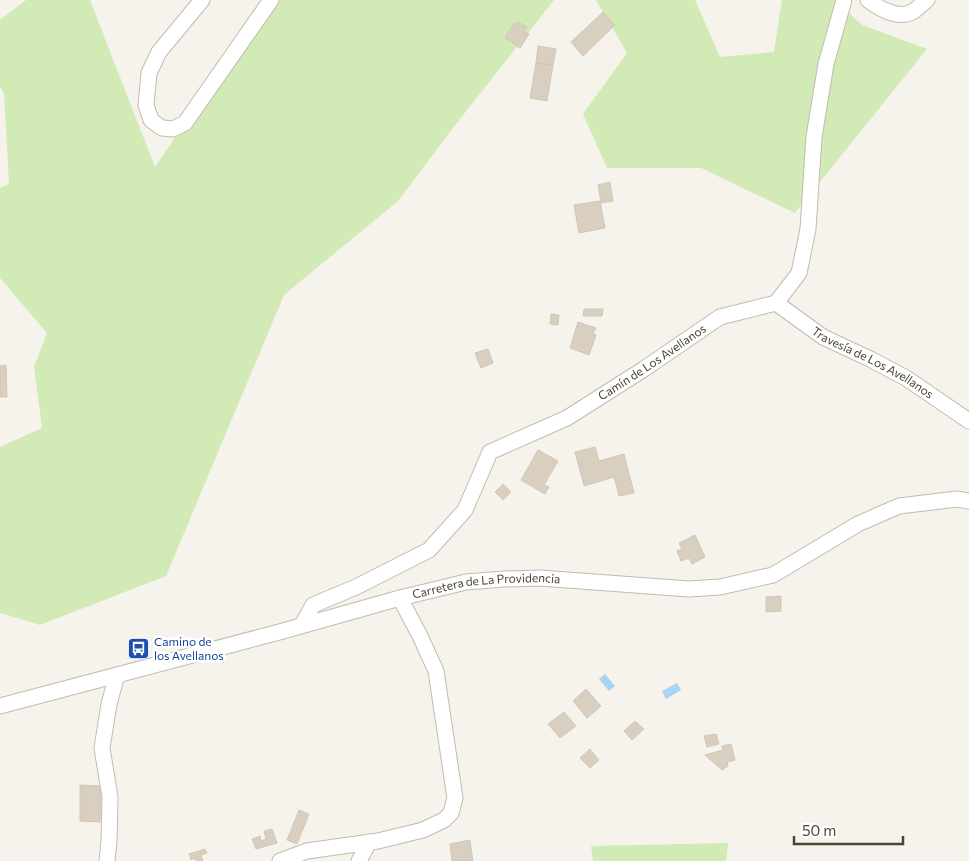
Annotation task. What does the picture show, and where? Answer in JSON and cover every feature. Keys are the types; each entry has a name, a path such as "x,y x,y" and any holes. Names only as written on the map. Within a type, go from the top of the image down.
{"street":[{"path":"202,0 159,52 149,73 146,105 151,120 162,128 173,129 185,123 271,0"},
{"path":"776,304 799,273 808,229 814,137 826,64 844,0"},
{"path":"868,0 877,7 896,14 912,12 927,0"},
{"name":"Travesía de Los Avellanos","path":"776,304 823,337 906,378 969,421"},
{"name":"Camín de Los Avellanos","path":"302,625 313,606 356,587 429,550 466,510 490,452 567,418 644,369 720,317 776,304"},
{"name":"Carretera de La Providencia","path":"0,706 400,598 466,582 540,578 689,589 720,587 773,575 858,524 899,506 957,499 969,501"},
{"path":"280,861 307,851 369,842 423,830 444,820 451,813 455,798 436,671 400,598"},
{"path":"107,861 110,797 102,748 109,704 117,675"},
{"path":"359,861 369,842"}],"green space":[{"path":"26,0 90,0 155,167 269,0 554,0 398,201 284,295 166,576 40,625 0,613 0,447 42,428 34,367 47,333 0,278 0,188 9,184 4,93 0,87 0,20"},
{"path":"596,0 695,0 720,57 774,52 782,0 835,0 862,25 927,49 795,213 701,168 607,168 583,114 627,53"},
{"path":"728,843 726,861 593,861 591,846"}],"water":[{"path":"605,674 615,686 609,691 599,679"},
{"path":"677,683 681,690 666,699 662,691"}],"building":[{"path":"603,12 615,25 583,56 571,42"},
{"path":"518,22 527,27 524,31 529,34 520,48 505,38 514,23 517,25"},
{"path":"538,46 556,49 553,65 536,63"},
{"path":"536,63 553,65 547,101 530,98"},
{"path":"610,182 613,201 601,203 598,185"},
{"path":"600,201 605,228 579,233 574,205"},
{"path":"584,309 603,309 602,316 583,316"},
{"path":"551,314 559,315 558,325 550,324"},
{"path":"578,322 596,328 593,334 596,335 589,355 570,348"},
{"path":"488,349 493,363 481,368 475,353"},
{"path":"6,365 7,397 0,397 0,366"},
{"path":"595,447 599,461 624,454 634,493 619,496 614,477 584,486 575,452"},
{"path":"538,450 558,461 544,485 549,487 545,494 521,480"},
{"path":"503,484 511,492 503,500 495,492"},
{"path":"695,535 705,557 692,564 689,558 681,561 677,551 682,549 679,543"},
{"path":"781,596 781,611 766,612 766,597"},
{"path":"586,689 601,706 587,718 573,701"},
{"path":"564,712 576,726 560,738 548,724"},
{"path":"635,721 644,729 632,740 624,731"},
{"path":"716,734 719,744 707,747 704,736"},
{"path":"731,744 735,760 727,762 728,766 722,770 705,755 723,750 722,746"},
{"path":"590,749 599,760 590,768 580,758"},
{"path":"80,785 101,786 100,822 80,821"},
{"path":"299,810 309,814 297,844 287,840"},
{"path":"272,829 277,843 256,849 252,839 260,836 261,841 266,839 264,831"},
{"path":"470,840 473,861 452,861 450,844"},
{"path":"205,849 207,853 201,855 203,861 196,861 195,858 191,860 189,854"}],"place":[{"name":"Camino de los Avellanos","path":"138,649"}]}
